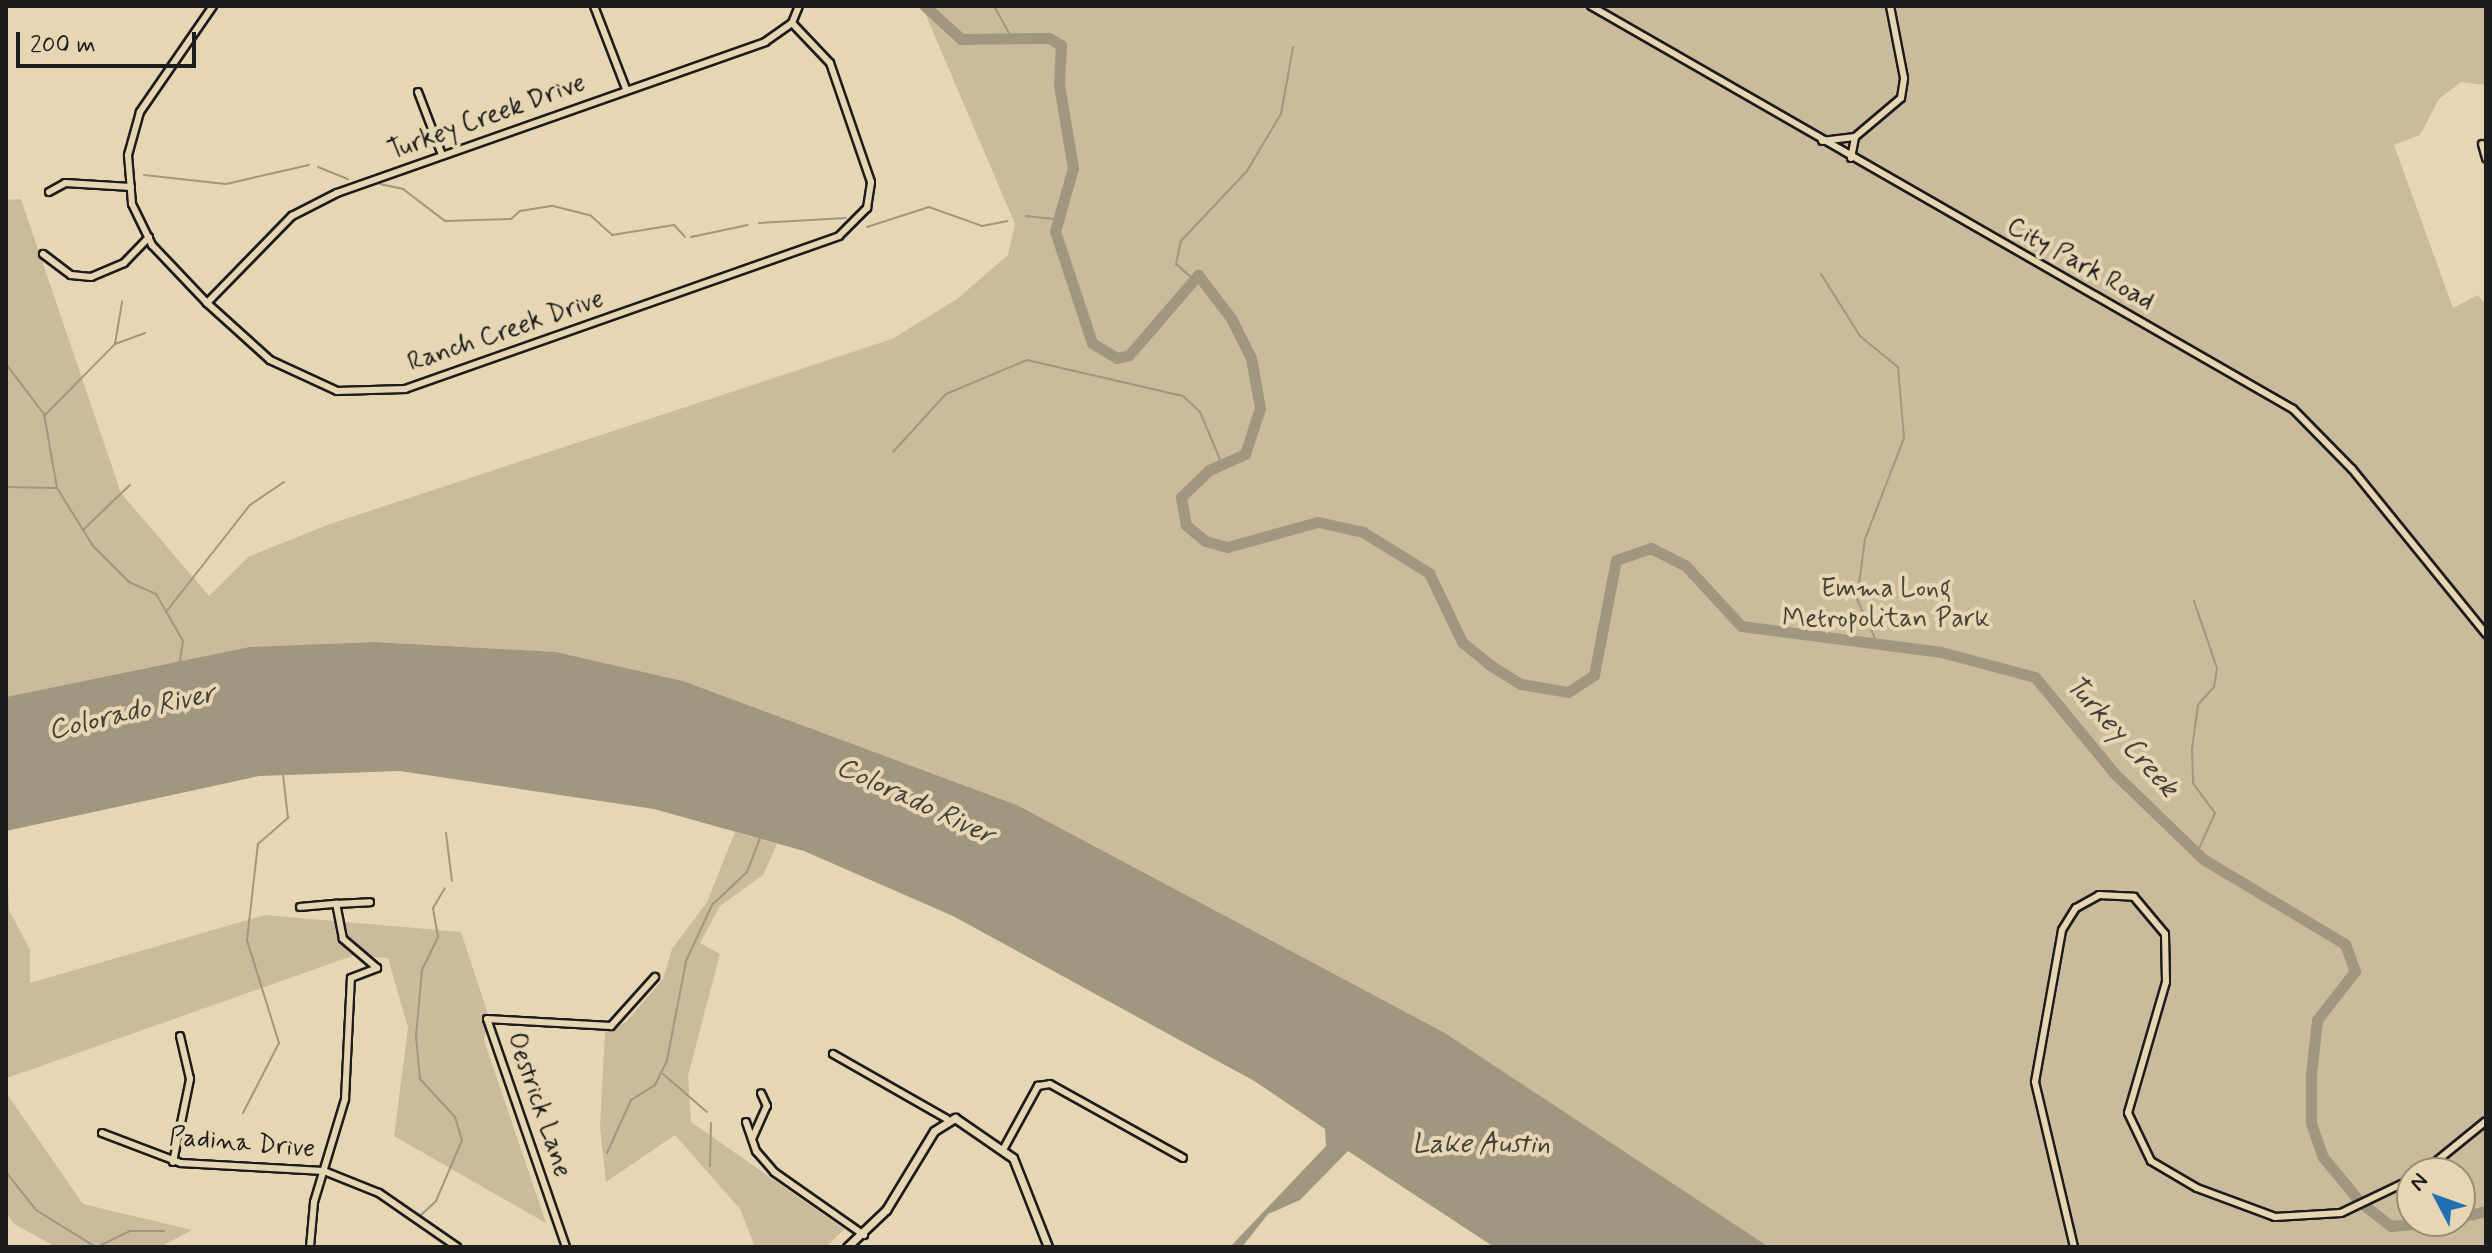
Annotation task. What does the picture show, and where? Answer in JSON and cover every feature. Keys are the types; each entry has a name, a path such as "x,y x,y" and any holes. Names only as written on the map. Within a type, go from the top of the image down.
{"street":[{"name":"Ranch Creek Drive","path":"213,6 140,112 128,155 131,187 149,237 207,303 304,381 337,391 405,389 839,236 867,208 871,182 830,63 792,23"},
{"path":"594,6 626,89"},
{"path":"792,23 799,6"},
{"name":"City Park Road","path":"1591,6 2298,413 2486,634"},
{"path":"1822,141 1855,137 1903,93 1890,6"},
{"name":"Turkey Creek Drive","path":"207,303 292,216 442,155 765,42 792,23"},
{"path":"418,92 442,155"},
{"path":"1851,158 1855,137"},
{"path":"2482,144 2486,158"},
{"path":"49,192 65,183 131,187"},
{"path":"43,254 71,275 91,277 124,263 149,237"},
{"path":"2074,1247 2035,1082 2060,938 2076,908 2099,895 2134,897 2165,934 2161,1006 2129,1102 2145,1154 2187,1183 2263,1214 2358,1208 2396,1188"},
{"path":"300,907 370,902"},
{"path":"310,1247 324,1171 345,1099 351,978 377,968 343,939 336,904"},
{"name":"Oestrick Lane","path":"566,1247 487,1019 611,1026 655,977"},
{"path":"173,1162 190,1079 180,1036"},
{"path":"833,1054 947,1119 972,1124 1004,1148 1023,1176 1048,1247"},
{"path":"1004,1148 1038,1086 1050,1084 1183,1158"},
{"path":"752,1139 767,1106 761,1093"},
{"path":"847,1247 864,1235 947,1119"},
{"path":"2442,1157 2486,1121"},
{"path":"746,1122 752,1139 774,1172 816,1208 864,1235"},
{"name":"Padina Drive","path":"102,1133 173,1162 324,1171 379,1193 457,1247"}],"green space":[{"name":"Emma Long Metropolitan Park","path":"922,6 2486,6 2486,85 2461,82 2439,99 2420,135 2394,145 2453,308 2478,295 2486,305 2486,1247 1769,1247 1445,1033 1017,805 683,681 556,652 375,642 249,647 6,697 6,200 21,199 121,493 209,596 248,557 330,524 892,339 957,299 1008,255 1015,224"},
{"path":"6,831 9,910 30,950 30,983 265,915 461,932 488,1014 484,1040 546,1223 394,1136 408,1028 388,958 352,956 7,1078 7,1094 83,1204 192,1230 160,1247 56,1247 14,1224 6,1212"},
{"path":"735,832 777,844 763,875 720,906 700,943 720,954 688,1076 691,1122 844,1229 826,1247 755,1247 740,1209 675,1135 606,1182 600,1127 605,1032 626,1022 663,979 672,949 707,902"}],"water":[{"name":"Lake Austin","path":"375,642 556,652 683,681 1017,805 1445,1033 1769,1247 1494,1247 1348,1151 1300,1200 1268,1214 1242,1247 1230,1247 1326,1146 1325,1129 1256,1082 953,916 804,851 654,809 400,771 259,776 6,831 6,697 249,647"}],"waterway":[{"name":"Turkey Creek","path":"925,6 961,39 1049,38 1061,45 1059,85 1073,168 1055,231 1092,343 1117,358 1129,355 1198,275 1231,318 1251,358 1260,408 1245,454 1209,470 1181,497 1186,525 1205,541 1227,547 1318,522 1363,532 1429,573 1462,642 1490,665 1521,684 1568,692 1594,675 1616,560 1651,548 1685,565 1741,626 1941,652 2035,677 2114,773 2203,859 2345,944 2355,971 2317,1020 2311,1074 2311,1123 2323,1157 2360,1202 2391,1226 2396,1226"},
{"path":"994,6 1012,39"},
{"path":"1191,277 1176,264 1181,241 1247,171 1281,114 1293,47"},
{"path":"144,175 226,184 309,165"},
{"path":"318,167 348,179"},
{"path":"380,184 403,189 445,221 511,219 520,211 553,206 590,215 612,235 674,225 685,237"},
{"path":"867,227 929,207 982,226 1008,221"},
{"path":"1026,216 1057,219"},
{"path":"759,223 846,218"},
{"path":"691,237 748,225"},
{"path":"1821,274 1860,336 1898,367 1904,438 1865,539 1857,599 1878,645"},
{"path":"115,344 122,302"},
{"path":"44,416 115,344 145,333"},
{"path":"893,452 946,394 1027,360 1183,396 1200,412 1222,464"},
{"path":"6,364 44,414 57,488 93,546 129,582 156,594 183,641 180,661"},
{"path":"166,612 250,505 284,482"},
{"path":"83,530 130,485"},
{"path":"6,487 56,488"},
{"path":"2194,601 2217,668 2214,687 2198,705 2192,749 2193,783 2215,813 2197,853"},
{"path":"243,1113 279,1043 247,940 258,844 288,818 283,775"},
{"path":"446,833 452,881"},
{"path":"607,1153 631,1100 655,1085 667,1060 686,961 712,905 747,872 760,838"},
{"path":"421,1215 436,1201 462,1140 455,1117 420,1079 416,1037 422,970 438,937 433,908 445,888"},
{"path":"663,1074 707,1112"},
{"path":"710,1166 711,1123"},
{"path":"6,1172 36,1210 96,1247"},
{"name":"Turkey Creek","path":"2476,1213 2486,1211"},
{"path":"97,1247 130,1231 164,1231"}],"water label":[{"name":"Colorado River","path":"132,713"},
{"name":"Colorado River","path":"915,802"}]}
